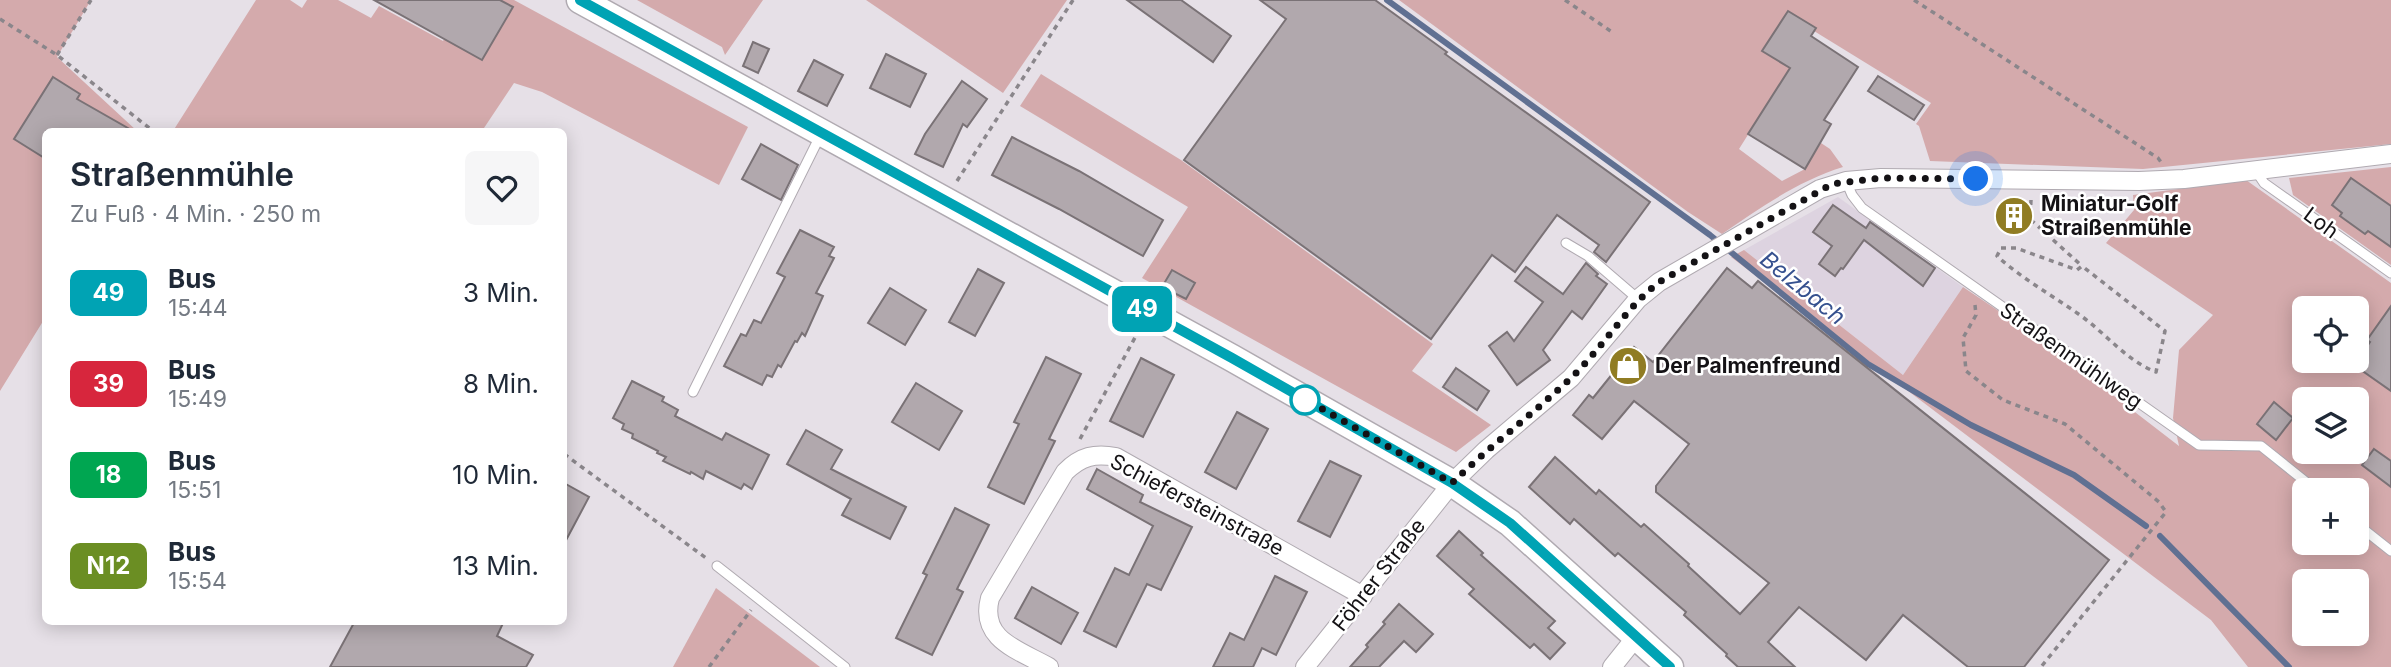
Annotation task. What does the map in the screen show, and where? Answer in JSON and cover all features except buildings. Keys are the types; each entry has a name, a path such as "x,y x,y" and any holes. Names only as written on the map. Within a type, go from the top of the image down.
{"street":[{"path":"580,0 1232,358 1452,483 1510,523 1670,667"},
{"path":"1452,483 1486,450 1571,378 1638,299 1659,282 1820,189 1846,181 1881,178 2139,181 2172,179 2391,154"},
{"name":"Schiefersteinstraße","path":"1049,667 994,633 988,623 990,598 1065,472 1076,461 1100,454 1116,457 1363,597"},
{"name":"Föhrer Straße","path":"1305,667 1452,483"},
{"path":"1612,667 1636,637"}],"lane":[{"path":"693,392 822,133"},
{"name":"Loh","path":"2255,170 2264,183 2391,273"},
{"name":"Straßenmühlweg","path":"1846,181 1862,208 2199,445 2261,446 2301,478"},
{"path":"1566,243 1588,256 1638,299"},
{"path":"2369,534 2391,551"},
{"path":"717,566 845,667"}],"path":[{"path":"57,55 91,0"},
{"path":"945,201 1073,0"},
{"path":"1564,0 1612,32"},
{"path":"1914,0 2158,158 2172,179"},
{"path":"0,19 57,55 149,128"},
{"path":"2030,210 2030,219 2082,265 2165,331 2156,372 2140,366 2078,314 1997,256 2001,248 2016,248 2077,270 2082,265"},
{"path":"1973,287 1976,315 1963,338 1966,371 2003,400 2064,424 2159,502 2166,512 2041,667"},
{"path":"1087,457 1079,441 1137,334"},
{"path":"567,456 717,566"},
{"path":"709,667 748,611 762,602"}],"shaded area":[{"path":"0,0 91,0 57,57 134,128 42,128 42,323 0,391"},
{"path":"256,0 290,0 302,8 307,0 338,0 371,18 379,6 443,41 466,0 514,0 748,127 719,185 542,92 514,83 484,128 175,128"},
{"path":"637,0 763,0 725,55 722,47"},
{"path":"866,0 1067,0 1003,93"},
{"path":"1399,0 2391,0 2391,144 2143,169 1930,161 1916,124 1931,103 1814,31 1815,28 1788,11 1763,51 1790,68 1739,149 1782,181 1805,169 1821,143 1830,149 1843,167 1795,187 1722,234 1688,212"},
{"path":"1041,74 1181,160 1433,344 1412,371 1491,425 1456,452 1142,278 1188,207 1020,106"},
{"path":"2391,167 2391,265 2293,195 2289,178"},
{"path":"2246,180 2391,283 2391,667 2248,667 2211,620 1731,257 1744,250 1903,375 1963,287 2088,371 2092,379 2179,446 2173,418 2179,350 2213,315 2106,243 2134,210 2133,195"},
{"path":"1838,197 1963,287 1903,375 1744,250"},
{"path":"716,588 820,667 673,667"}],"waterway":[{"name":"Belzbach","path":"1387,0 1710,235 1868,364 1971,425 2074,475 2146,526"},
{"name":"Belzbach","path":"2160,536 2289,667"}],"bus line":[{"name":"49","path":"580,0 1232,358 1452,483 1510,523 1670,667"}],"place":[{"name":"Miniatur-Golf Straißenmühle","path":"2014,216"},
{"name":"Der Palmenfreund","path":"1628,366"}],"route":[{"path":"1305,400 1303,398 1452,483 1486,450 1571,378 1638,299 1659,282 1832,184 1881,178 1976,179"}]}
